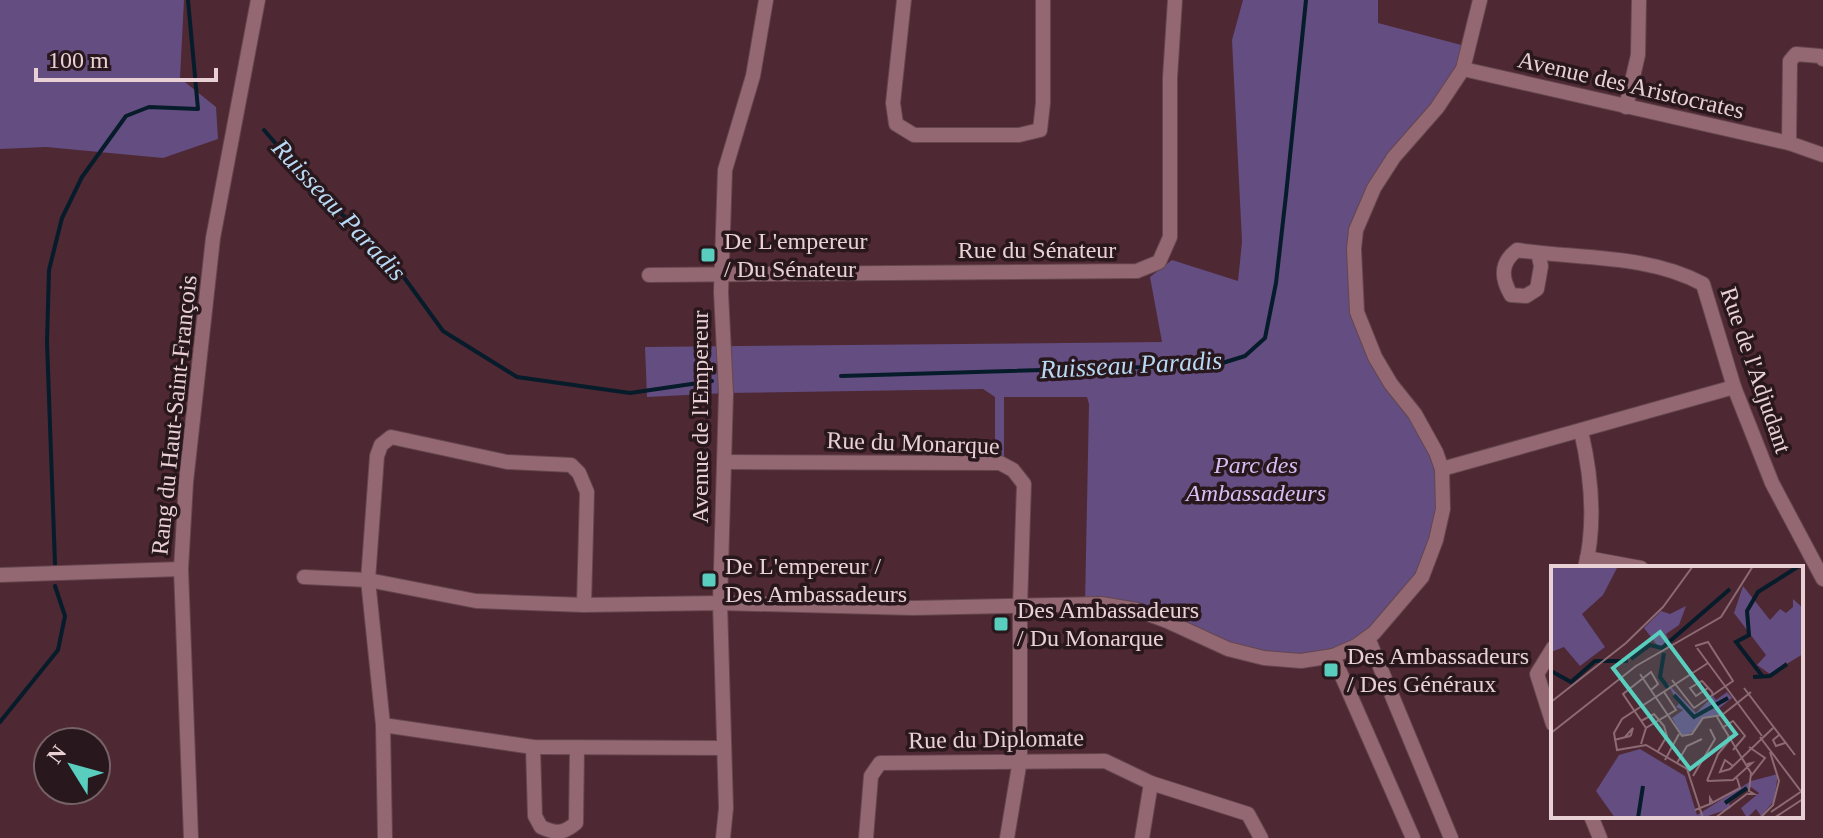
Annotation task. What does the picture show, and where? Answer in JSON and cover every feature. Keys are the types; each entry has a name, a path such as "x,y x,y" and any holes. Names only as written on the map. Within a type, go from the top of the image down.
{"street":[{"name":"Rang du Haut-Saint-François","path":"191,838 181,569 186,482 213,238 258,0"},
{"name":"Avenue de l'Empereur","path":"723,838 726,808 720,603 726,393 722,344 725,170 753,76 766,0"},
{"path":"904,0 893,103 896,124 914,135 1019,135 1040,130 1043,0"},
{"name":"Rue du Sénateur","path":"649,275 1137,271 1159,262 1170,237 1170,78 1175,0"},
{"path":"304,577 368,580 476,601 584,605 720,603 1020,607 1101,604 1137,610 1228,649 1264,658 1301,661 1333,656 1368,638 1422,577 1436,540 1443,509 1442,469 1436,452 1415,414 1391,384 1375,357 1357,312 1354,249 1356,230 1374,188 1394,157 1437,108 1463,69 1480,0"},
{"path":"1626,107 1638,55 1639,0"},
{"path":"1789,143 1790,61 1796,54 1820,56 1823,59"},
{"name":"Avenue des Aristocrates","path":"1463,69 1789,143 1823,155"},
{"name":"Rue de l'Adjudant","path":"1538,253 1639,263 1686,275 1703,284 1734,387 1772,483 1823,579"},
{"path":"1442,469 1734,387"},
{"path":"1581,431 1589,464 1590,522 1586,563 1619,566"},
{"path":"385,838 383,725 368,580 377,456 381,445 391,437 507,462 571,465 579,473 587,492 584,605"},
{"name":"Rue du Monarque","path":"725,462 1000,463 1013,470 1024,484 1020,760 1007,838"},
{"path":"0,575 181,569"},
{"path":"1368,638 1451,838"},
{"path":"1551,651 1537,674 1551,718"},
{"path":"1333,656 1413,838"},
{"path":"383,725 533,747 724,748"},
{"path":"533,747 535,816 541,827 554,833 565,832 576,823 577,749"},
{"name":"Rue du Diplomate","path":"866,838 871,776 880,763 1020,760 1105,761 1151,783 1248,814 1261,838"},
{"path":"1142,838 1151,783"},
{"path":"1592,818 1600,838"}],"green space":[{"path":"0,0 184,0 180,78 216,107 218,139 163,158 46,147 0,149"},
{"name":"Parc des Ambassadeurs","path":"1243,0 1378,0 1378,23 1469,47 1463,69 1394,157 1356,230 1358,312 1436,452 1436,540 1399,605 1333,656 1264,658 1167,621 1085,604 1087,397 1004,397 1004,458 995,458 995,397 983,389 647,397 645,347 1162,342 1150,277 1172,260 1238,281 1242,242 1232,40"}],"waterway":[{"name":"Ruisseau Paradis","path":"55,564 47,342 49,270 62,218 82,177 126,116 149,107 198,109 188,0"},
{"name":"Ruisseau Paradis","path":"841,376 1216,365 1245,356 1265,338 1276,283 1306,0"},
{"name":"Ruisseau Paradis","path":"264,130 320,195 387,254 443,331 517,377 630,393 712,381"},
{"name":"Ruisseau Paradis","path":"0,722 58,650 65,616 55,586"}],"place":[{"name":"De L'empereur / Du Sénateur","path":"708,255"},
{"name":"De L'empereur / Des Ambassadeurs","path":"709,580"},
{"name":"Des Ambassadeurs / Du Monarque","path":"1001,624"},
{"name":"Des Ambassadeurs / Des Généraux","path":"1331,670"}]}
